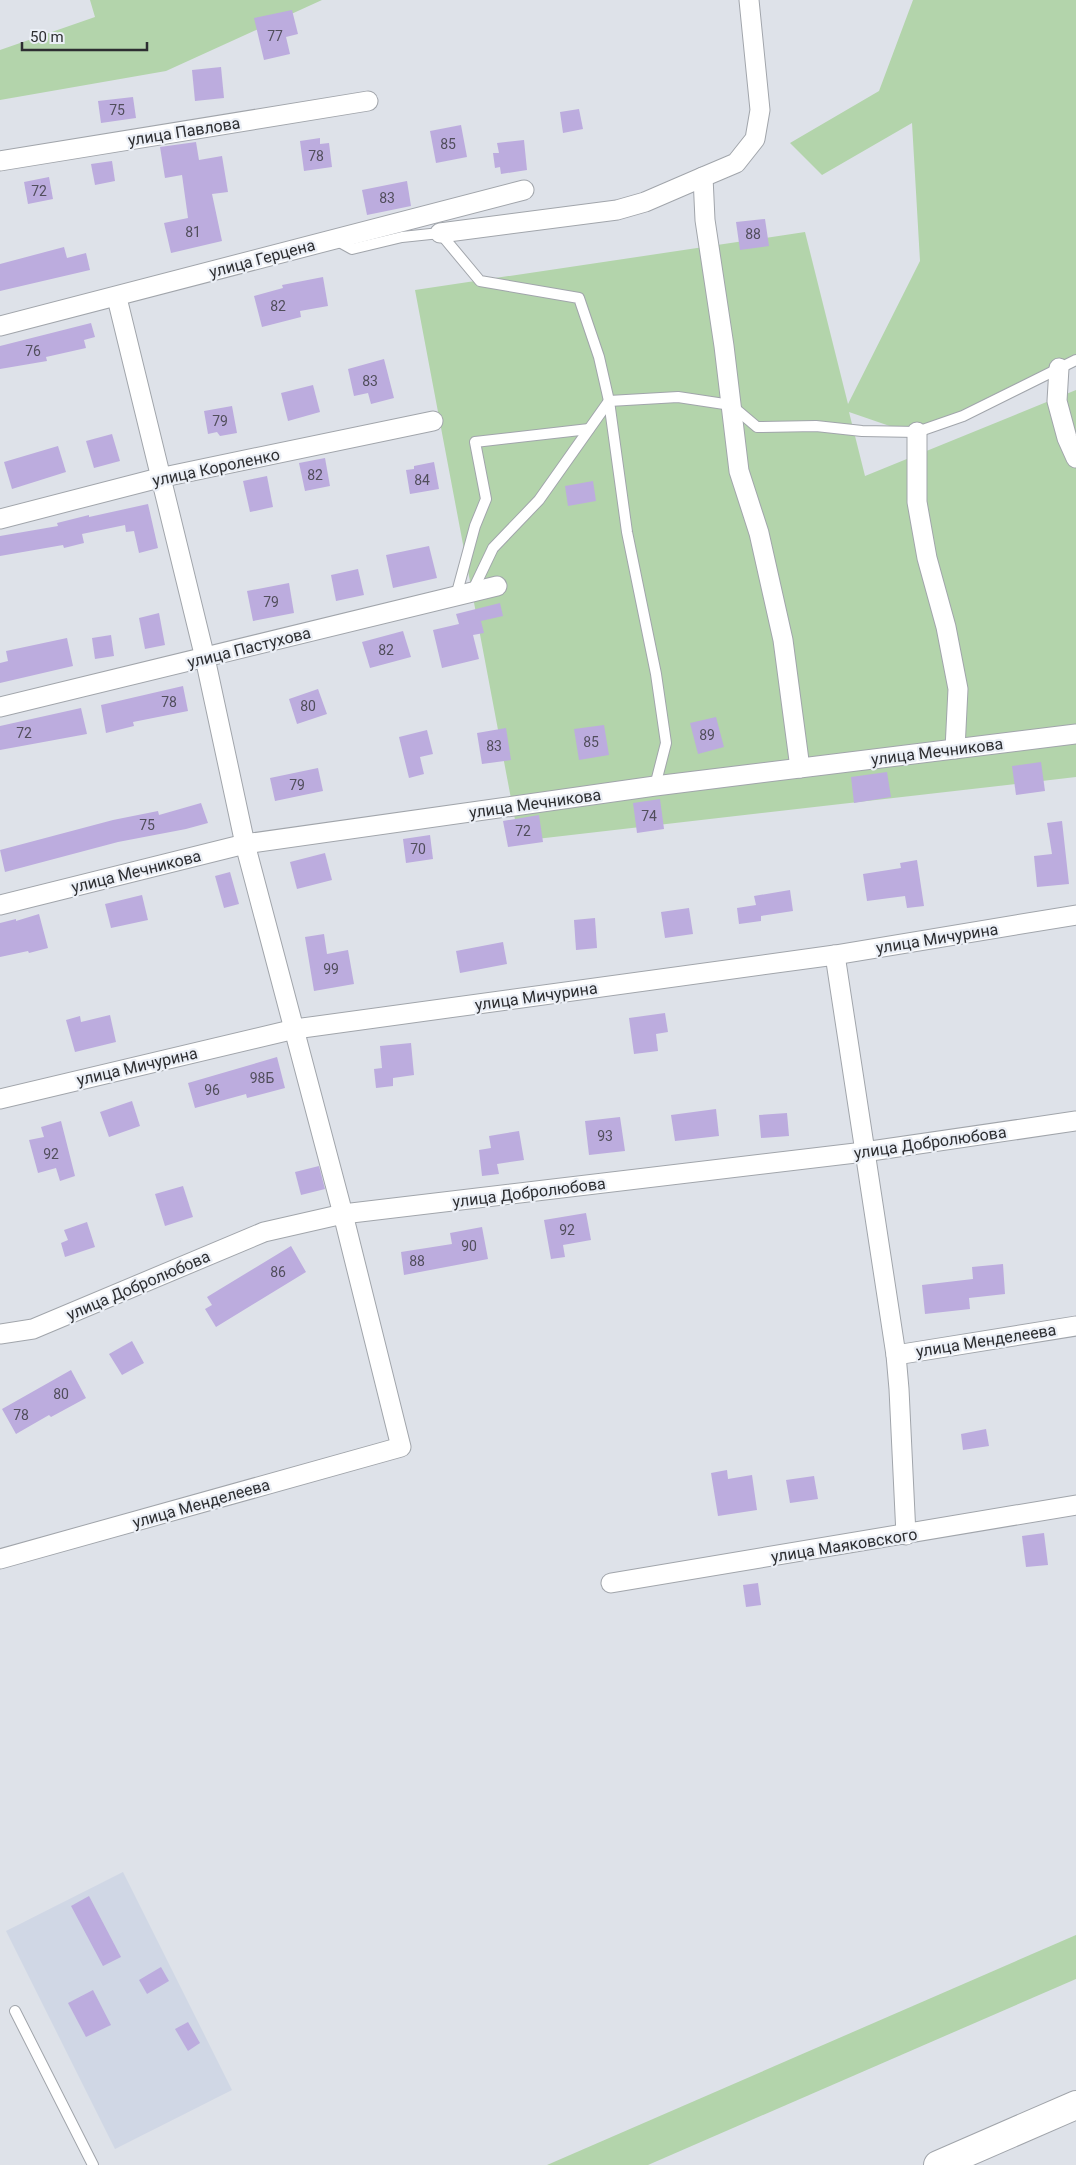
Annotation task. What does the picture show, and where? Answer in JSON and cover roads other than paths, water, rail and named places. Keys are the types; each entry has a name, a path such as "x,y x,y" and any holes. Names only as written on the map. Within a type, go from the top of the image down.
{"main road":[{"path":"938,2165 1076,2105"}],"street":[{"path":"440,233 617,210 645,202 736,163 755,139 760,110 749,0"},
{"name":"улица Павлова","path":"0,161 368,101"},
{"path":"703,177 705,220 732,405 739,471 759,532 783,640 800,768"},
{"name":"улица Герцена","path":"0,326 117,298 334,238 524,190"},
{"path":"117,298 159,478 205,658 245,844 344,1214"},
{"path":"1068,364 1057,401 1067,438 1076,458"},
{"name":"улица Короленко","path":"0,519 159,478 433,421"},
{"path":"917,432 917,502 927,558 946,627 958,689 955,749"},
{"name":"улица Пастухова","path":"0,707 498,586"},
{"name":"улица Мечникова","path":"0,905 245,844 655,786 1076,734"},
{"name":"улица Мичурина","path":"0,1098 295,1029 835,955 1076,914"},
{"path":"835,955 896,1355 906,1535"},
{"name":"улица Добролюбова","path":"0,1334 32,1329 264,1232 344,1214 864,1152 1076,1121"},
{"name":"улица Менделеева","path":"0,1559 401,1447 344,1214"},
{"name":"улица Менделеева","path":"896,1355 1076,1326"},
{"name":"улица Маяковского","path":"612,1583 1076,1505"}],"lane":[{"path":"334,238 352,249 402,237 440,233 480,281 579,298 599,357 608,401 627,532 656,674 666,743 655,786"},
{"path":"608,401 678,397 732,405 757,427 816,426 862,431 917,432 963,416 1068,364"},
{"path":"464,594 493,548 539,500 608,401"},
{"path":"464,594 475,526 486,499 475,442 589,428"},
{"path":"15,2011 93,2165"}]}
